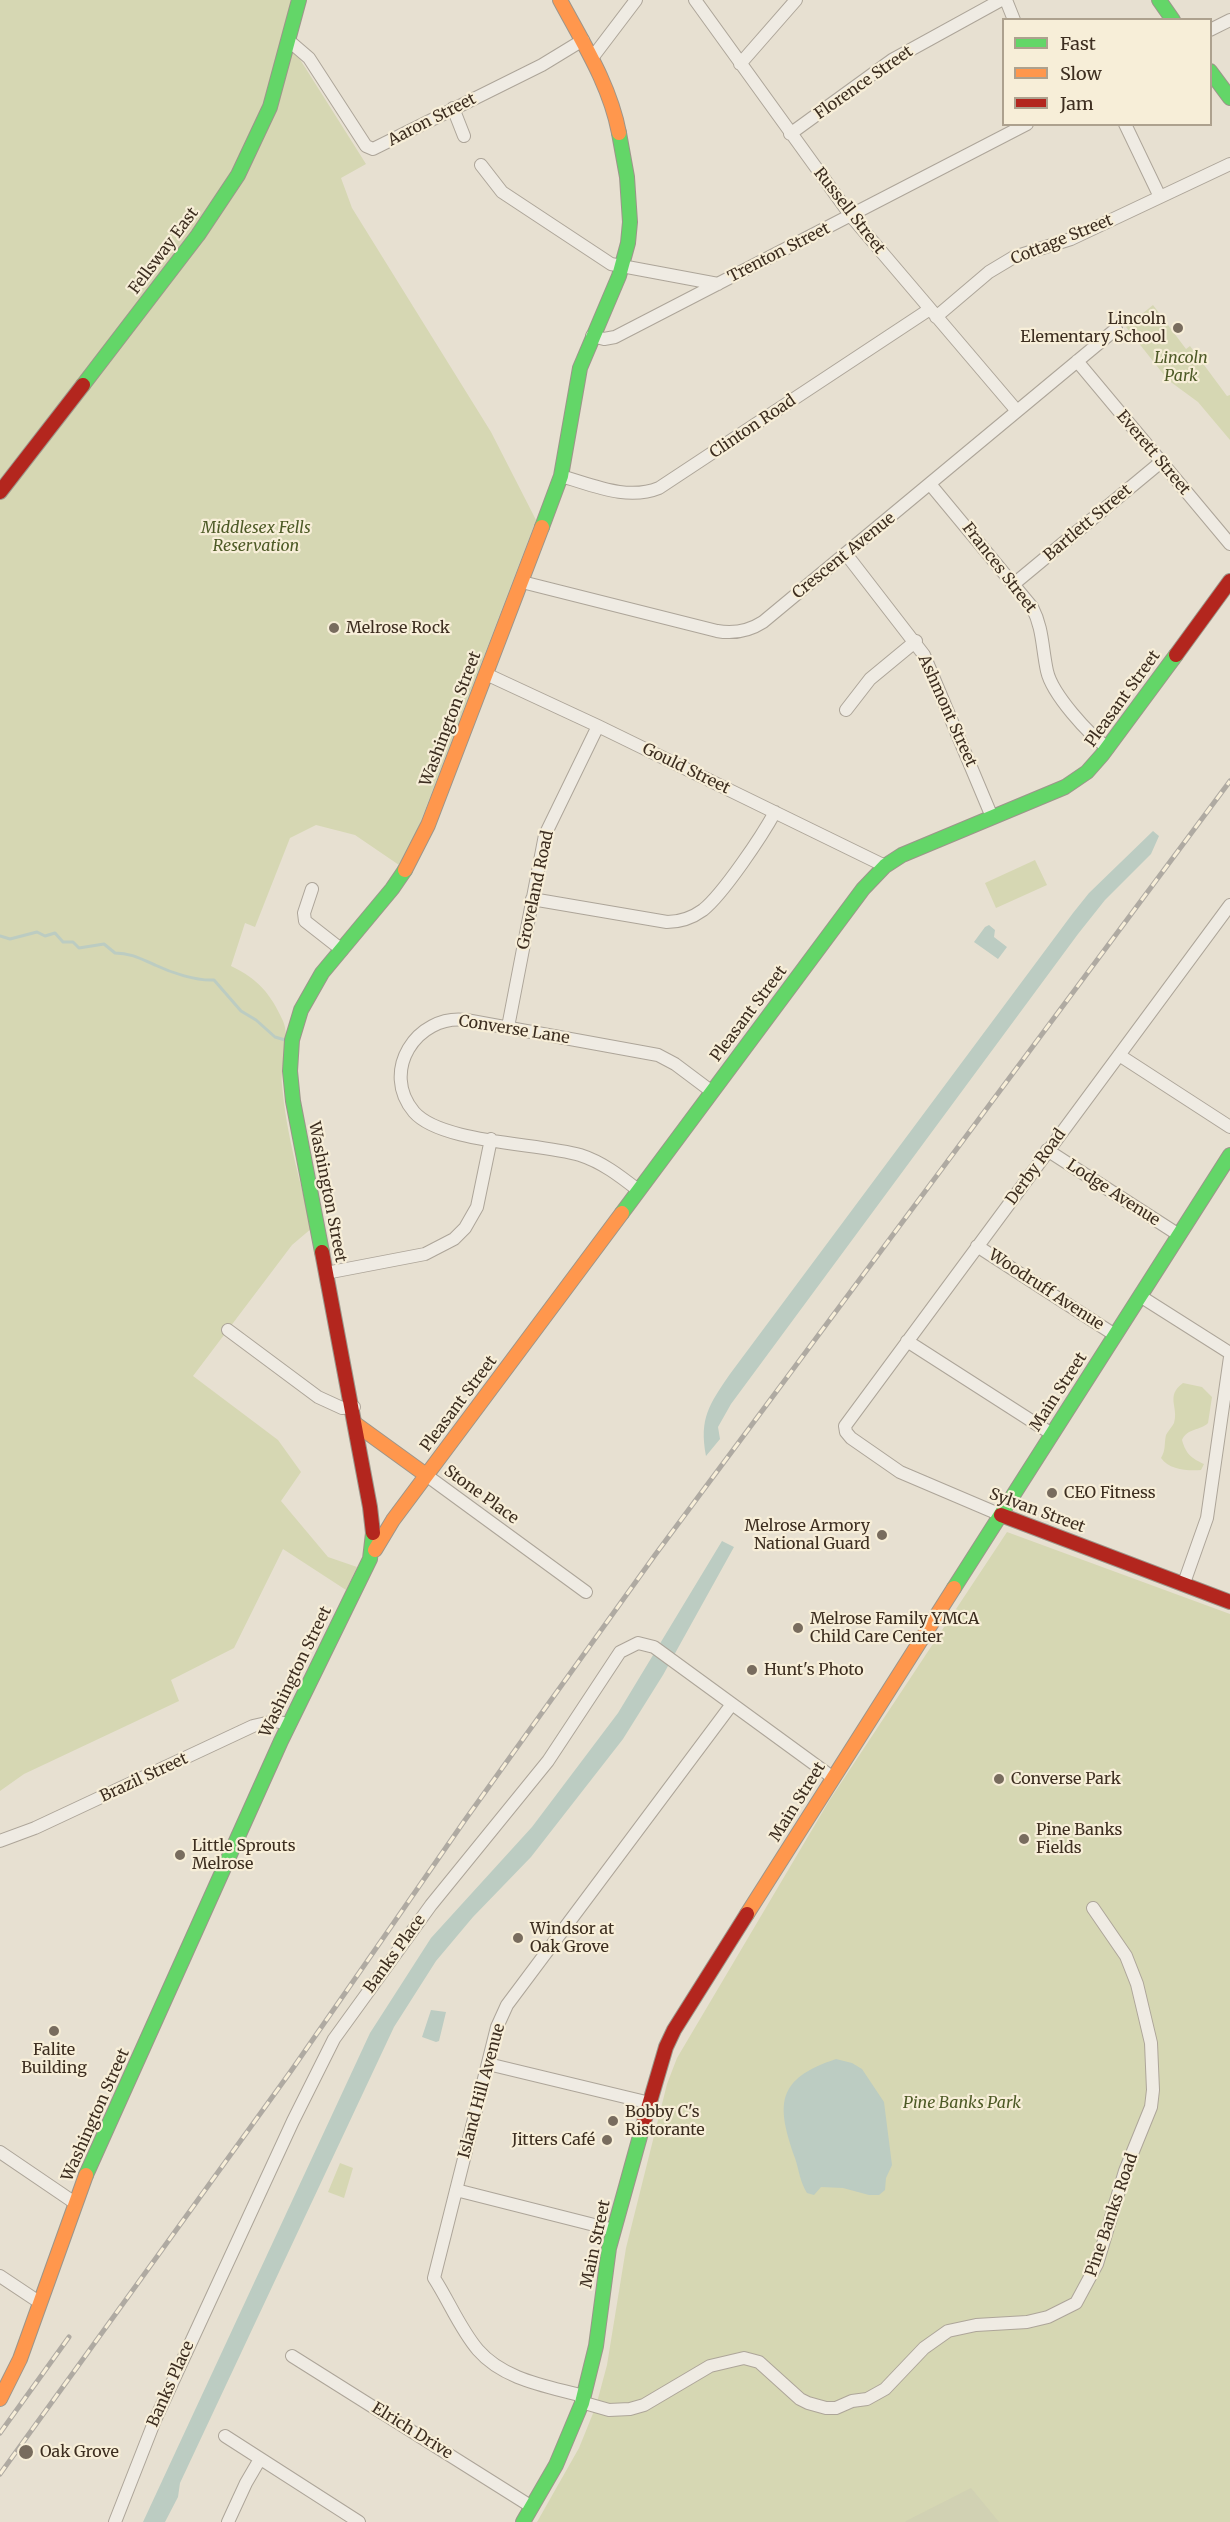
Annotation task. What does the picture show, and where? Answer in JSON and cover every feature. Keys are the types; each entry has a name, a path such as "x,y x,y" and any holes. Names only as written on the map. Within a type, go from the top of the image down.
{"main road":[{"name":"Fellsway East","path":"0,492 224,198 255,143 270,107 299,0"},
{"name":"Washington Street","path":"0,2399 20,2359 75,2203 288,1724 370,1559 374,1531 372,1510 361,1458 354,1407 294,1111 289,1081 289,1057 293,1032 303,1004 315,984 393,887 413,856 428,825 561,476 578,374 622,267 630,222 625,168 614,108 583,40 560,0"},
{"path":"1159,0 1172,18"},
{"path":"1212,74 1230,98"},
{"name":"Pleasant Street","path":"370,1559 393,1520 426,1475 855,898 885,866 918,847 1074,782 1093,767 1230,580"},
{"name":"Main Street","path":"523,2522 557,2463 582,2399 593,2360 602,2285 614,2230 666,2047 678,2022 1230,1155"},
{"name":"Stone Place","path":"357,1425 426,1475"},
{"name":"Sylvan Street","path":"1001,1515 1230,1602"}],"street":[{"path":"592,58 636,0"},
{"name":"Russell Street","path":"695,0 850,216 1017,411"},
{"path":"740,64 796,0"},
{"path":"1004,0 1013,18"},
{"name":"Florence Street","path":"790,135 896,57 1004,0"},
{"path":"1212,29 1230,20"},
{"name":"Aaron Street","path":"288,40 309,58 369,148 381,147 453,108 542,65 583,40"},
{"path":"453,108 464,135"},
{"name":"Trenton Street","path":"592,336 604,339 615,337 1023,126"},
{"path":"1126,126 1160,197"},
{"name":"Cottage Street","path":"933,313 1014,257 1064,242 1230,164"},
{"path":"481,165 502,192 611,264 718,284"},
{"name":"Clinton Road","path":"561,476 626,493 643,493 659,488 933,313"},
{"name":"Crescent Avenue","path":"522,582 717,631 747,630 763,622 1116,329"},
{"name":"Everett Street","path":"1077,361 1230,544"},
{"name":"Bartlett Street","path":"1015,583 1161,462"},
{"name":"Frances Street","path":"930,484 1015,583 1038,617 1050,681 1092,734 1108,748"},
{"name":"Ashmont Street","path":"846,554 916,641 935,676 992,817"},
{"path":"846,710 870,679 916,641"},
{"name":"Gould Street","path":"486,674 885,866"},
{"name":"Groveland Road","path":"508,1027 545,835 598,726"},
{"path":"532,898 668,922 686,919 700,912 711,902 762,834 774,812"},
{"path":"312,889 304,913 305,921 342,950"},
{"name":"Derby Road","path":"845,1430 847,1422 1230,905"},
{"name":"Converse Lane","path":"638,1190 603,1165 580,1155 441,1130 421,1119 404,1095 401,1083 405,1055 414,1040 422,1031 438,1023 461,1020 508,1027 658,1055 675,1064 711,1091"},
{"path":"1119,1055 1230,1127"},
{"path":"326,1273 425,1254 454,1239 465,1228 477,1207 491,1139"},
{"name":"Lodge Avenue","path":"1047,1150 1179,1235"},
{"name":"Woodruff Avenue","path":"978,1246 1115,1335"},
{"path":"1140,1296 1230,1354 1207,1521 1184,1583"},
{"path":"228,1330 318,1397 338,1407 354,1407"},
{"path":"907,1341 1052,1434"},
{"name":"Sylvan Street","path":"845,1430 851,1438 900,1472 1001,1515"},
{"name":"Stone Place","path":"426,1475 586,1592"},
{"name":"Banks Place","path":"115,2522 155,2420 297,2112 334,2039 431,1905 549,1761 620,1652 638,1643 654,1647 832,1777"},
{"name":"Island Hill Avenue","path":"582,2399 514,2376 487,2359 474,2345 434,2278 497,2027 507,2005 732,1704"},
{"name":"Brazil Street","path":"0,1841 35,1828 252,1726 275,1721 288,1724"},
{"name":"Pine Banks Road","path":"582,2399 609,2410 630,2409 644,2405 710,2366 744,2358 759,2362 808,2403 826,2409 836,2408 867,2399 885,2389 924,2348 948,2331 976,2325 1027,2322 1048,2317 1076,2303 1097,2264 1125,2171 1151,2107 1154,2073 1146,2013 1137,1983 1126,1956 1093,1908"},
{"path":"488,2064 650,2103"},
{"path":"0,2152 75,2203"},
{"path":"456,2190 614,2230"},
{"path":"0,2276 39,2302"},
{"name":"Elrich Drive","path":"292,2356 532,2507"},
{"path":"225,2436 359,2522"},
{"path":"228,2522 260,2459"}],"green space":[{"name":"Middlesex Fells Reservation","path":"0,0 293,0 284,34 366,164 341,178 352,208 491,432 536,520 417,831 399,865 355,835 316,825 290,838 255,927 245,923 231,966 249,976 263,988 283,1021 286,1036 282,1077 284,1103 294,1157 312,1228 292,1245 193,1376 278,1440 301,1472 281,1501 328,1557 357,1567 346,1590 283,1549 234,1648 171,1680 179,1701 24,1774 0,1791"},
{"name":"Lincoln Park","path":"1153,305 1186,349 1190,346 1227,396 1230,395 1230,440 1198,402 1168,380 1126,327"},
{"path":"1035,860 1047,885 996,908 985,883"},
{"path":"1183,1383 1202,1387 1212,1397 1208,1423 1190,1431 1182,1440 1190,1455 1204,1464 1201,1470 1174,1467 1161,1458 1166,1435 1174,1423 1175,1392"},
{"name":"Pine Banks Park","path":"1007,1532 1230,1614 1230,2522 537,2522 579,2448 596,2406 607,2365 626,2248 667,2084 677,2058 829,1801"},
{"path":"340,2163 353,2168 344,2198 328,2192"},
{"path":"971,2488 999,2522 905,2522 906,2521"}],"shaded area":[{"path":"1153,831 1159,836 1151,854 1105,900 1078,934 731,1404 718,1427 720,1439 706,1456 705,1422 711,1404 730,1374 1073,913 1089,893"},
{"path":"989,925 995,930 994,937 1007,947 998,959 974,942"},
{"path":"722,1541 734,1547 663,1675 623,1739 531,1857 473,1917 436,1961 394,2027 180,2483 178,2497 165,2522 143,2522 370,2033 431,1938 532,1827 618,1713"},
{"path":"431,2010 446,2012 439,2041 436,2042 422,2037"},
{"path":"836,2059 852,2063 862,2069 884,2102 892,2165 886,2178 885,2190 879,2195 869,2195 843,2188 821,2187 814,2195 807,2193 801,2180 785,2123 786,2096 792,2085 802,2075"}],"waterway":[{"path":"0,936 10,939 37,932 45,936 55,933 63,942 73,942 79,948 104,944 115,953 136,957 176,974 214,980 241,1011 256,1020 275,1037 285,1040"}],"railway":[{"path":"0,2474 291,2071 465,1820 655,1555 1230,781"},
{"path":"0,2433 69,2337"}],"traffic: fast":[{"path":"83,385 198,235 238,175 270,107 299,0"},
{"path":"1159,0 1172,18"},
{"path":"1212,74 1230,98"},
{"path":"542,527 561,476 580,368 619,276 628,243 630,222 627,177 619,133"},
{"path":"622,1213 863,889 885,866 902,855 1065,787 1087,772 1176,655"},
{"path":"322,1252 293,1101 290,1071 292,1040 301,1010 322,973 405,870"},
{"path":"954,1588 1230,1155"},
{"path":"86,2175 281,1741 370,1559 373,1533"},
{"path":"523,2522 556,2465 582,2403 596,2346 609,2248 642,2129"}],"traffic: slow":[{"path":"560,0 602,81 619,133"},
{"path":"405,870 428,825 542,527"},
{"path":"375,1550 393,1520 622,1213"},
{"path":"357,1425 426,1475"},
{"path":"747,1914 954,1588"},
{"path":"0,2399 20,2359 86,2175"}],"traffic: jam":[{"path":"0,492 83,385"},
{"path":"1176,655 1230,581"},
{"path":"322,1252 373,1533"},
{"path":"1001,1515 1230,1602"},
{"path":"642,2129 666,2047 674,2030 747,1914"}],"place":[{"name":"Lincoln Elementary School","path":"1178,328"},
{"name":"Melrose Rock","path":"334,628"},
{"name":"CEO Fitness","path":"1052,1493"},
{"name":"Melrose Armory National Guard","path":"882,1535"},
{"name":"Melrose Family YMCA Child Care Center","path":"798,1628"},
{"name":"Hunt's Photo","path":"752,1670"},
{"name":"Converse Park","path":"999,1779"},
{"name":"Pine Banks Fields","path":"1024,1839"},
{"name":"Little Sprouts Melrose","path":"180,1855"},
{"name":"Windsor at Oak Grove","path":"518,1938"},
{"name":"Falite Building","path":"54,2031"},
{"name":"Bobby C's Ristorante","path":"613,2121"},
{"name":"Jitters Café","path":"607,2140"},
{"name":"Oak Grove","path":"26,2452"}]}
